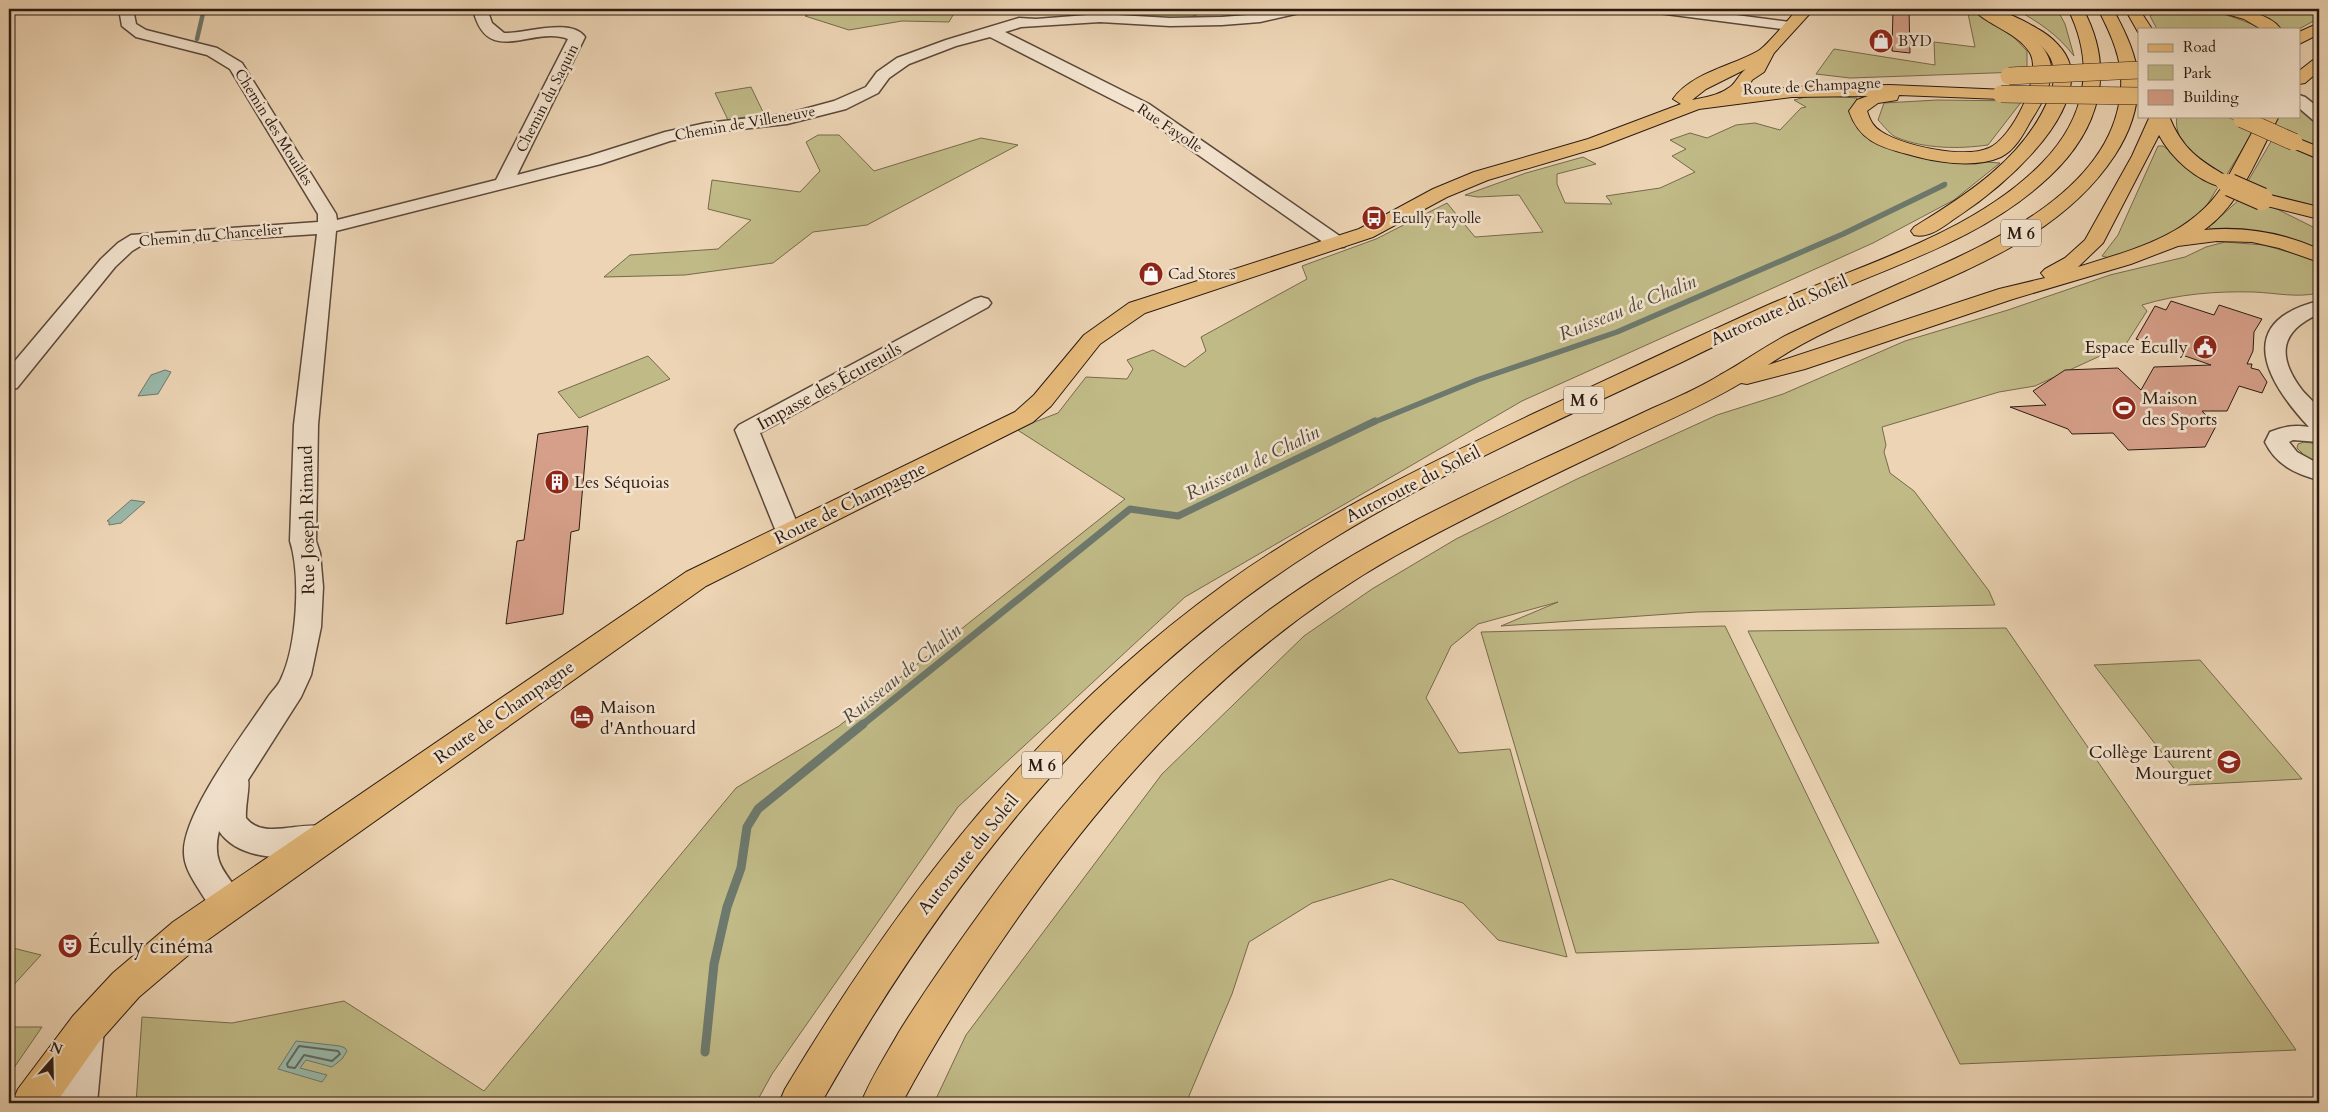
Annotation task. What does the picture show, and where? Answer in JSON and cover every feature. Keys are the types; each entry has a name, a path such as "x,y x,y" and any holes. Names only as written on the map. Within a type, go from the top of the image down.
{"main road":[{"path":"1806,9 1767,52 1758,68 1758,74 1781,83 1822,85"},
{"path":"1981,9 2024,35 2039,53 2043,64 2042,80 2035,100 2003,148 1992,154 1972,157 1926,153 1880,138 1862,125 1858,115 1861,105 1886,97 1928,94 2001,94"},
{"path":"1804,298 1841,269 1902,241 1950,212 2024,153 2046,124 2056,106 2061,88 2060,61 2037,36 1981,9"},
{"name":"Autoroute du Soleil","path":"799,1103 840,1032 916,919 994,817 1102,702 1170,641 1238,589 1294,550 1352,515 1446,465 1804,298 1928,245 1998,208 2047,169 2076,132 2092,89 2094,62 2090,42 2076,9"},
{"name":"Autoroute du Soleil","path":"881,1103 956,976 1022,881 1085,802 1168,712 1212,672 1275,621 1337,579 1411,537 1494,494 1724,384 1775,350 1988,250 2031,227 2060,205 2086,180 2103,160 2117,135 2127,109 2131,84 2122,40 2106,9"},
{"path":"2225,9 2249,16 2271,28"},
{"path":"2136,10 2144,28"},
{"path":"2300,38 2319,28"},
{"path":"2300,51 2319,41"},
{"path":"1682,99 1700,84 1767,52"},
{"path":"2300,78 2319,62"},
{"path":"1708,102 1738,90 1748,74 1758,68"},
{"name":"Route de Champagne","path":"32,1103 86,1029 126,985 186,934 318,840 696,579 1024,417 1044,400 1087,345 1123,316 1137,308 1366,233 1440,192 1682,99 1738,90 2138,70"},
{"name":"Route de Champagne","path":"1499,170 1594,143 1686,106 1767,94 1925,90 2001,94 2138,96"},
{"path":"2007,294 2072,262 2093,243 2141,156 2159,118"},
{"path":"2161,118 2166,132 2178,152 2194,165 2224,182 2262,199 2319,213"},
{"path":"2238,118 2319,154"},
{"path":"2140,254 2187,233 2214,212 2269,118"},
{"path":"2286,206 2319,225"},
{"path":"1724,384 1797,364 2007,294 2034,289 2198,237 2224,234 2272,240 2319,256"}],"street":[{"name":"Chemin des Mouilles","path":"126,9 128,26 140,33 205,50 221,56 236,66 328,214 329,228"},
{"name":"Chemin du Saquin","path":"480,9 493,35 502,39 560,31 578,37 504,182"},
{"path":"1008,9 1019,22"},
{"name":"Chemin de Villeneuve","path":"329,228 595,160 665,137 706,128 787,119 840,105 872,90 883,75 904,61 951,43 992,32 1019,22 1036,23 1100,18 1170,22 1222,21 1260,18 1299,9"},
{"path":"1658,9 1790,26"},
{"name":"Rue Fayolle","path":"992,32 1143,108 1337,244"},
{"path":"2304,96 2319,116"},
{"name":"Chemin du Chancelier","path":"9,383 47,333 128,243 138,239 329,228"},
{"name":"Rue Joseph Rimaud","path":"228,904 199,861 199,838 208,817 290,691 297,676 306,637 309,574 308,550 303,541 306,425 329,228"},
{"name":"Impasse des Écureuils","path":"788,533 747,430 981,303"},
{"path":"2312,430 2306,423 2300,405 2287,388 2274,356 2278,333 2291,319 2319,307"},
{"path":"2312,430 2282,434 2278,437 2279,448 2292,460 2319,472"},
{"name":"Rue Joseph Rimaud","path":"240,766 227,809 236,829 251,840 261,843 318,840"},
{"path":"78,1103 86,1029"}],"green space":[{"path":"822,9 956,10 949,22 902,21 849,30 805,16"},
{"path":"1090,9 1199,9 1202,13 1182,20 1091,15"},
{"path":"1967,9 2003,26 2027,51 2027,69 2020,72 1850,78 1816,74 1834,49 1935,65 1934,42 1975,47"},
{"path":"2015,9 2057,9 2065,24 2074,56 2048,30"},
{"path":"2161,9 2199,10 2231,17 2257,28 2156,28 2150,16"},
{"path":"2230,9 2319,9 2319,18 2300,28 2276,28 2258,16"},
{"path":"751,87 764,114 728,120 715,93"},
{"path":"1813,95 1857,98 1851,117 1866,136 1942,159 2000,163 1954,200 1873,243 1522,401 1185,597 958,807 772,1074 756,1103 136,1103 142,1017 232,1023 344,1001 484,1091 736,788 839,726 1125,499 1016,429 1058,413 1086,377 1127,379 1133,369 1127,360 1153,350 1185,367 1206,351 1201,337 1307,279 1302,266 1376,239 1447,203 1475,237 1543,232 1519,195 1478,197 1465,195 1526,173 1583,157 1596,164 1557,174 1557,184 1565,203 1612,204 1606,196 1660,188 1695,172 1672,156 1686,149 1670,140 1690,133 1707,138 1736,125 1755,123 1780,130 1801,108 1806,107 1794,100"},
{"path":"1937,100 2022,101 1988,145 1954,147 1931,146 1909,142 1895,137 1878,120 1884,103"},
{"path":"2300,107 2319,121 2319,150 2271,128 2278,118 2300,118"},
{"path":"2177,118 2230,118 2255,129 2224,179 2191,153 2179,136"},
{"path":"818,135 839,135 874,171 981,138 1018,145 867,225 813,232 773,263 685,275 604,277 630,255 718,249 751,220 708,209 712,180 800,192 820,171 806,142"},
{"path":"2273,138 2319,160 2319,208 2244,188"},
{"path":"2158,146 2163,146 2218,187 2204,210 2158,242 2109,258 2102,256 2118,235"},
{"path":"2242,197 2275,208 2319,230 2319,252 2280,238 2211,231 2209,227"},
{"path":"2225,242 2264,245 2319,261 2319,293 2295,295 2254,292 2211,293 2169,298 2142,305 2147,311 2126,344 2035,386 1999,392 1882,427 1886,445 1884,452 1890,473 1914,491 1989,591 1995,605 1697,612 1501,626 1558,602 1478,624 1451,646 1426,698 1459,753 1510,749 1567,957 1498,940 1463,903 1391,879 1312,903 1249,942 1232,994 1186,1103 934,1103 966,1035 1162,774 1304,636 1372,589 1456,539 1577,479 1717,415 1783,394 1905,341 2008,310 2110,275 2185,257 2206,247"},
{"path":"648,356 670,379 579,418 558,392"},
{"path":"2304,442 2319,444 2319,464 2308,459 2297,448 2298,444"},
{"path":"1725,626 1879,943 1576,953 1481,632"},
{"path":"2006,628 2296,1050 1960,1064 1748,631"},
{"path":"2200,660 2302,779 2187,785 2094,665"},
{"path":"9,947 41,955 9,990"},
{"path":"9,1027 42,1027 9,1075"}],"water":[{"path":"165,370 171,372 158,394 138,396 151,375"},
{"path":"131,500 145,502 121,523 109,525 109,521 107,521"},
{"path":"296,1041 340,1046 347,1051 342,1059 332,1067 306,1060 300,1068 327,1075 322,1082 278,1069"}],"building":[{"path":"1893,9 1909,9 1910,53 1892,51"},
{"path":"2171,301 2214,315 2219,305 2262,319 2254,332 2253,351 2247,364 2252,364 2251,368 2259,370 2267,382 2262,393 2239,386 2227,411 2202,411 2216,426 2205,447 2128,450 2113,433 2072,434 2068,429 2010,407 2046,405 2033,391 2065,370 2118,368 2141,390 2154,367 2211,365 2136,339 2155,306 2166,310"},
{"name":"Les Séquoias","path":"588,426 579,530 571,532 563,614 506,624 517,541 524,540 538,434"}],"waterway":[{"path":"197,39 204,9"},
{"name":"Ruisseau de Chalin","path":"1941,186 1945,184"},
{"name":"Ruisseau de Chalin","path":"1372,423 1477,380 1617,332 1843,234 1944,185"},
{"name":"Ruisseau de Chalin","path":"862,725 1130,509 1178,516 1375,421"},
{"name":"Ruisseau de Chalin","path":"705,1052 714,964 727,907 741,868 747,827 758,809 863,724"}],"place":[{"name":"BYD","path":"1881,41"},
{"name":"Ecully Fayolle","path":"1374,218"},
{"name":"Cad Stores","path":"1151,274"},
{"name":"Espace Écully","path":"2205,347"},
{"name":"Maison des Sports","path":"2124,408"},
{"name":"Les Séquoias","path":"557,482"},
{"name":"Maison d'Anthouard","path":"582,717"},
{"name":"Collège Laurent Mourguet","path":"2229,762"},
{"name":"Écully cinéma","path":"70,946"}]}
